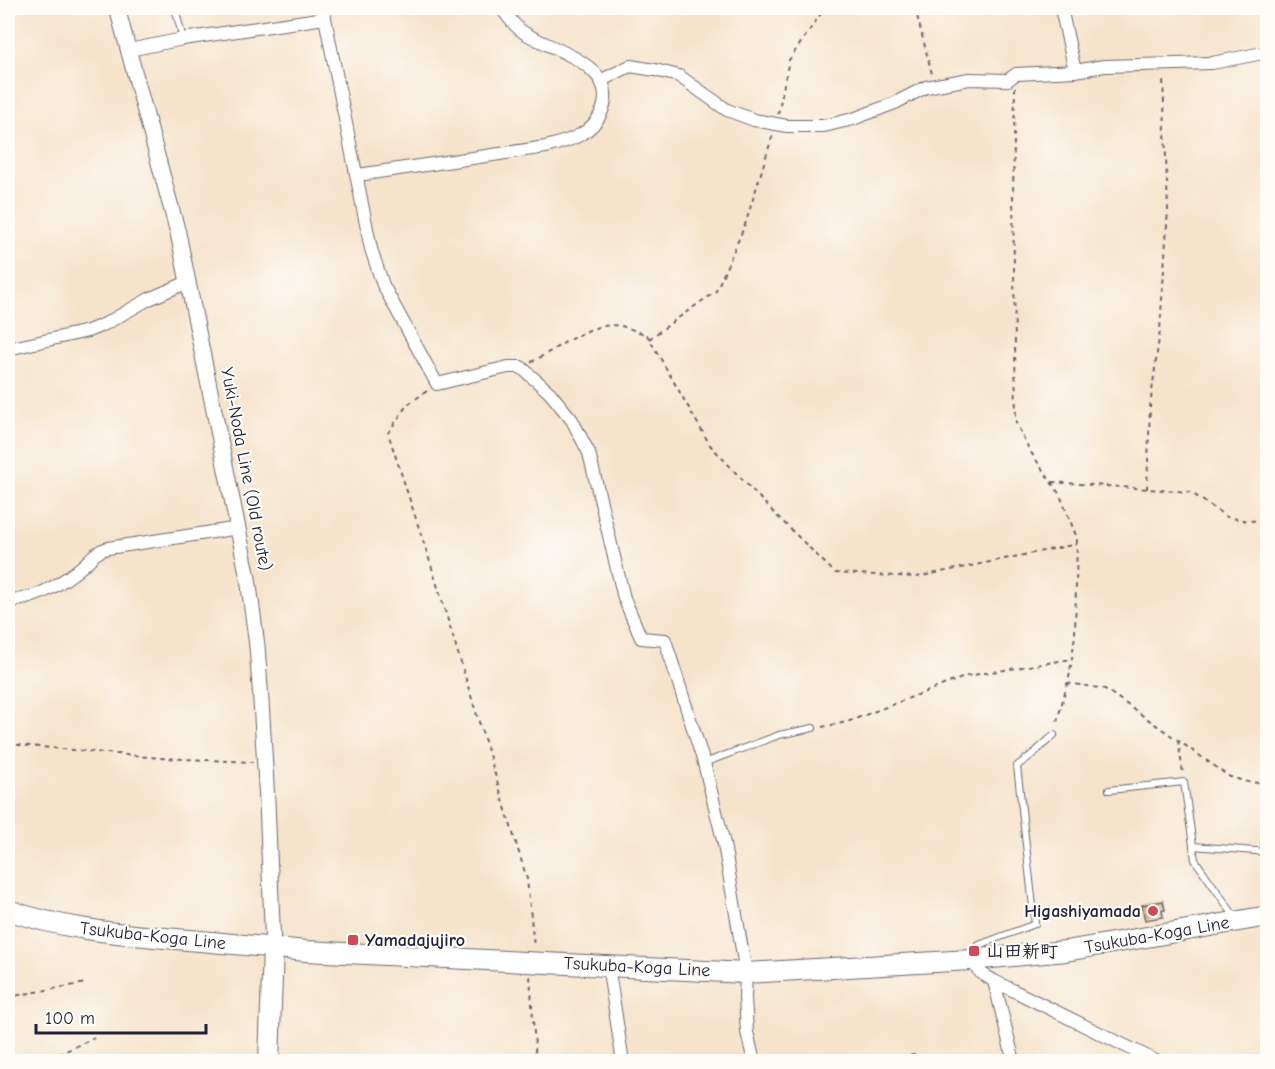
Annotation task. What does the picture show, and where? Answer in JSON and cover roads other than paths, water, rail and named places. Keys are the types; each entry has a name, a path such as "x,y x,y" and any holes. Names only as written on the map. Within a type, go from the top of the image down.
{"main road":[{"name":"Tsukuba-Koga Line","path":"8,910 48,923 87,930 273,948 746,973 975,959 1102,945 1268,916"},
{"path":"269,1062 273,948"}],"street":[{"name":"Yuki-Noda Line (Old route)","path":"117,8 165,179 248,578 257,646 265,763 273,948"},
{"path":"358,175 509,153 572,140 591,128 601,114 606,99 602,80 580,60 522,31 501,8"},
{"path":"1061,8 1075,71"},
{"path":"129,50 324,13 371,249 382,285 437,384 508,367 521,367 550,393 572,420 589,453 624,598 641,638 664,640 704,763 724,844 746,973 747,1032 754,1062"},
{"path":"602,80 630,66 679,76 728,110 754,120 787,126 824,126 853,119 895,103 926,87 969,79 1008,80 1016,74 1075,71 1104,66 1212,63 1268,52"},
{"path":"11,348 88,331 149,299 188,282"},
{"path":"8,601 36,596 76,571 97,552 108,548 239,528"},
{"path":"975,959 981,973 993,981 1158,1062"},
{"path":"608,965 623,1062"},
{"path":"993,981 1014,1062"}],"lane":[{"path":"175,8 183,39"},
{"path":"704,763 779,735 813,728"},
{"path":"975,959 980,945 1035,924 1017,766 1054,735"},
{"path":"1109,790 1184,782 1195,861 1238,921"},
{"path":"1193,846 1268,852"}],"place":[{"name":"Higashiyamada","path":"1153,911"},
{"name":"Yamadajujiro","path":"353,940"},
{"name":"山田新町","path":"974,951"}]}
